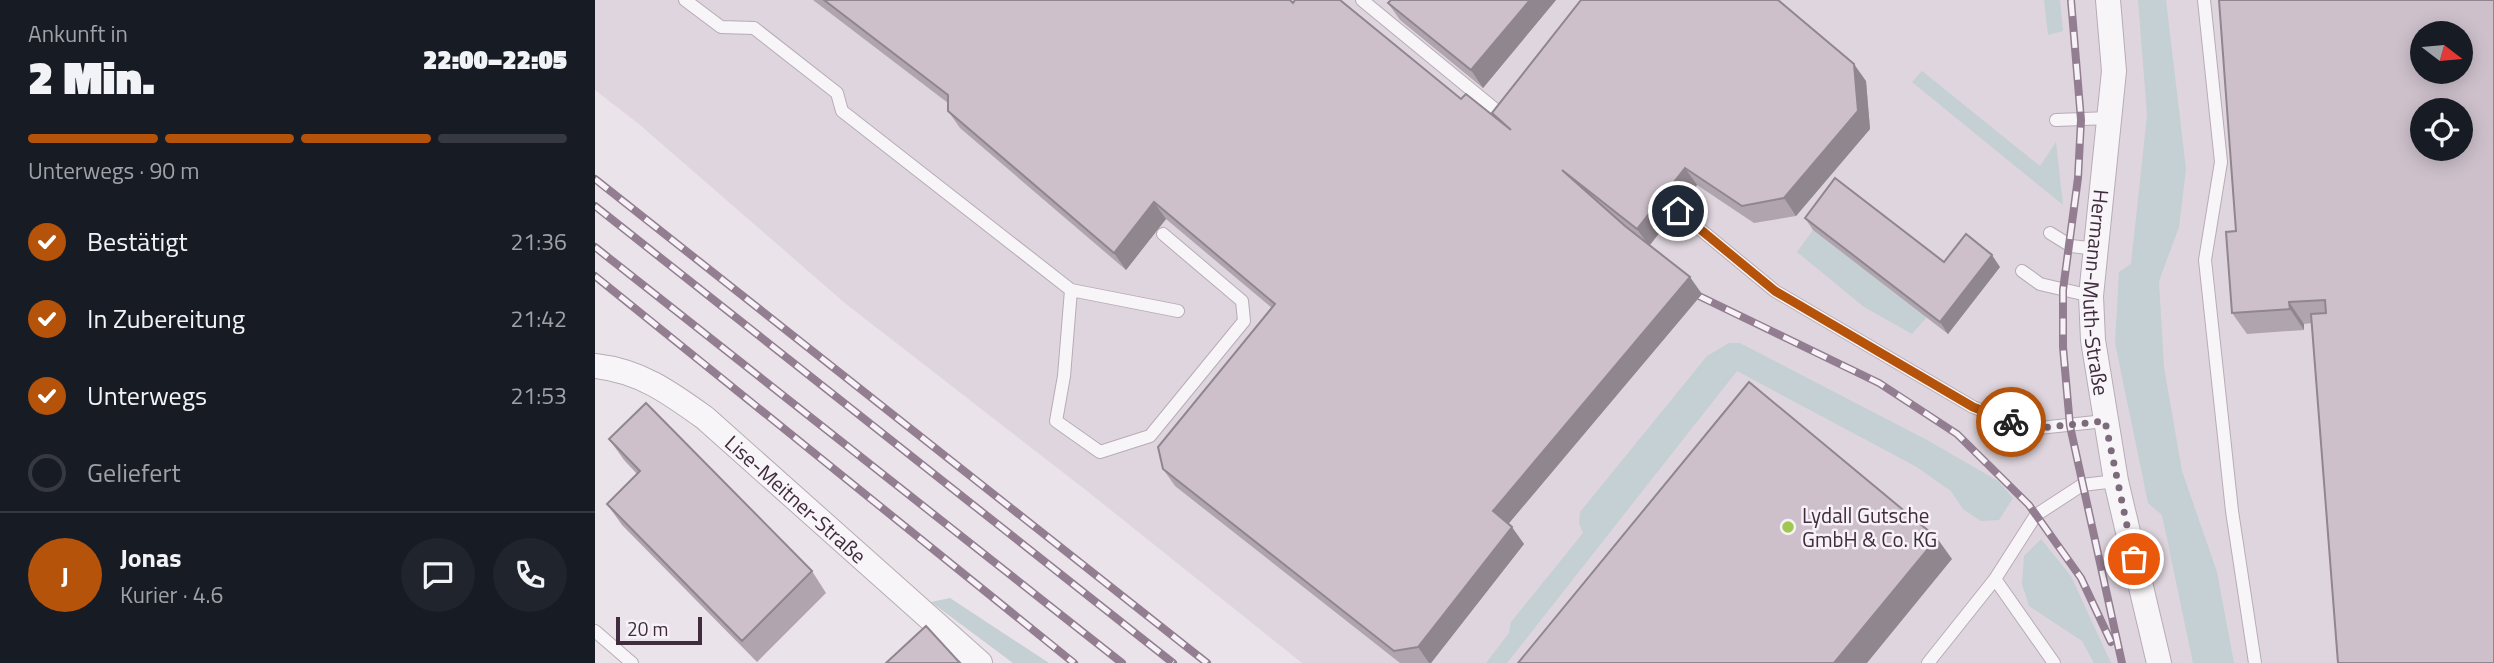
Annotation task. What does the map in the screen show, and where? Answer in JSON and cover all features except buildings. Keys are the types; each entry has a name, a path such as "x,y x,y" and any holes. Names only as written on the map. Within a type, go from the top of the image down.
{"street":[{"name":"Hermann-Muth-Straße","path":"2108,0 2114,71 2091,296 2093,340 2116,481 2159,663"},
{"name":"Lise-Meitner-Straße","path":"595,366 634,373 670,392 705,418 980,663"}],"lane":[{"path":"685,0 721,27 754,28 837,93 842,111 1071,290 1178,312"},
{"path":"1363,0 1518,129"},
{"path":"2204,0 2221,162 2206,260 2232,510 2255,663"},
{"path":"2056,120 2110,118"},
{"path":"1678,211 1775,291 1973,407 2030,429 2105,421"},
{"path":"2050,233 2071,246 2097,249"},
{"path":"1071,290 1056,421 1100,452 1150,436 1244,321 1242,301 1163,234"},
{"path":"2022,271 2041,284 2091,296"},
{"path":"1928,663 1995,579 2036,516 2082,485 2116,481"},
{"path":"1995,579 2054,663"},
{"path":"595,632 632,663"}],"shaded area":[{"path":"595,0 2494,0 2494,663 1302,663 1087,491 846,304 640,125 595,90"},
{"path":"2044,0 2060,0 2063,31 2048,35"},
{"path":"2138,0 2166,0 2186,169 2179,227 2159,281 2164,367 2182,471 2217,572 2234,663 2193,663 2162,515 2148,503 2115,343 2119,272 2131,264 2147,115"},
{"path":"1922,71 2040,166 2056,142 2063,205 1912,82"},
{"path":"1813,230 1927,317 1912,334 1864,307 1797,252"},
{"path":"1729,343 1740,343 1927,440 1998,481 2013,498 1999,520 1981,521 1963,509 1951,491 1915,466 1737,371 1507,663 1486,663 1509,633 1511,622 1583,533 1579,523 1580,512 1707,356"},
{"path":"2041,539 2071,576 2111,663 2094,663 2082,641 2029,606 2022,584 2024,556"},
{"path":"950,598 1049,663 1013,663 931,602"}],"railway":[{"path":"2071,0 2081,120 2078,178 2063,290 2063,347 2070,426 2122,663"},
{"path":"595,179 1207,663"},
{"path":"595,206 1173,663"},
{"path":"595,247 1122,663"},
{"path":"595,276 1074,663"},
{"path":"1697,295 1879,383 1957,434 2029,505 2081,578 2111,642"}],"way so far":[{"path":"2011,422 2030,429 2105,421 2134,559"}],"place":[{"name":"Lydall Gutsche GmbH & Co. KG","path":"1788,527"}],"route":[{"path":"1678,211 1775,291 1973,407 2011,422"}]}
